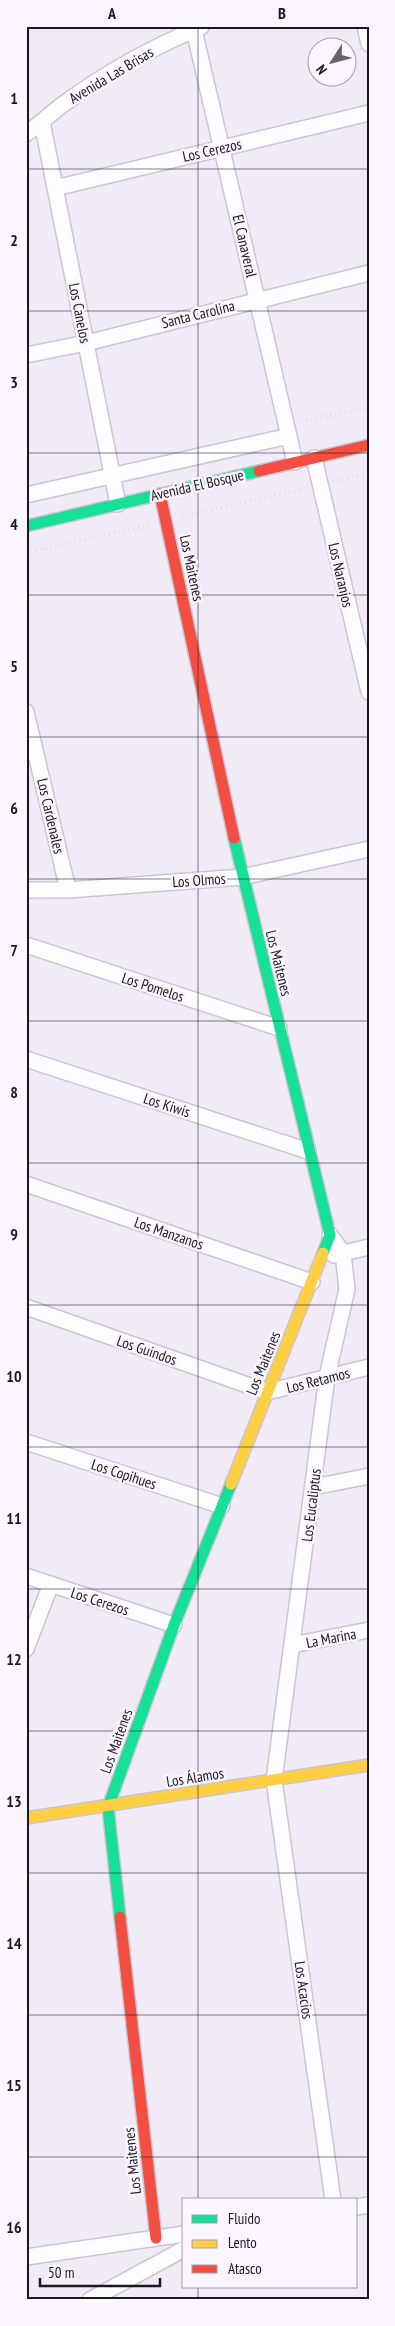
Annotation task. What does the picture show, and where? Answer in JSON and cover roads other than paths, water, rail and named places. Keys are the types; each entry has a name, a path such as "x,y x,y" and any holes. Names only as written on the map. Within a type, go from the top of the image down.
{"street":[{"path":"365,26 369,44"},
{"name":"Avenida Las Brisas","path":"26,134 64,103 103,78 160,46 198,28"},
{"name":"El Canaveral","path":"198,28 222,147 295,462"},
{"name":"Los Cerezos","path":"55,188 369,113"},
{"name":"Los Canelos","path":"42,122 118,504"},
{"name":"Santa Carolina","path":"26,355 369,273"},
{"name":"Avenida El Bosque","path":"26,495 289,436"},
{"name":"Avenida El Bosque","path":"26,526 369,445"},
{"name":"Los Naranjos","path":"314,458 369,692"},
{"name":"Los Maitenes","path":"156,2238 108,1807 174,1625 330,1235 242,877 160,494"},
{"name":"Los Cardenales","path":"26,712 68,890"},
{"name":"Los Olmos","path":"26,890 68,890 242,877 369,849"},
{"name":"Los Pomelos","path":"26,945 280,1028"},
{"name":"Los Kiwis","path":"26,1059 308,1151"},
{"name":"Los Manzanos","path":"26,1184 312,1282"},
{"name":"Los Eucaliptus","path":"274,1780 327,1377 347,1288 343,1253 330,1235"},
{"path":"320,1259 369,1247"},
{"name":"Los Guindos","path":"26,1307 267,1392"},
{"name":"Los Retamos","path":"267,1392 369,1367"},
{"name":"Los Copihues","path":"26,1442 222,1506"},
{"path":"314,1487 369,1476"},
{"name":"Los Cerezos","path":"26,1576 174,1625"},
{"path":"26,1649 51,1584"},
{"name":"La Marina","path":"292,1645 369,1630"},
{"name":"Los Álamos","path":"26,1818 369,1766"},
{"name":"Los Acacios","path":"274,1780 334,2198"},
{"path":"26,2257 182,2234"},
{"path":"91,2300 182,2250"}]}
